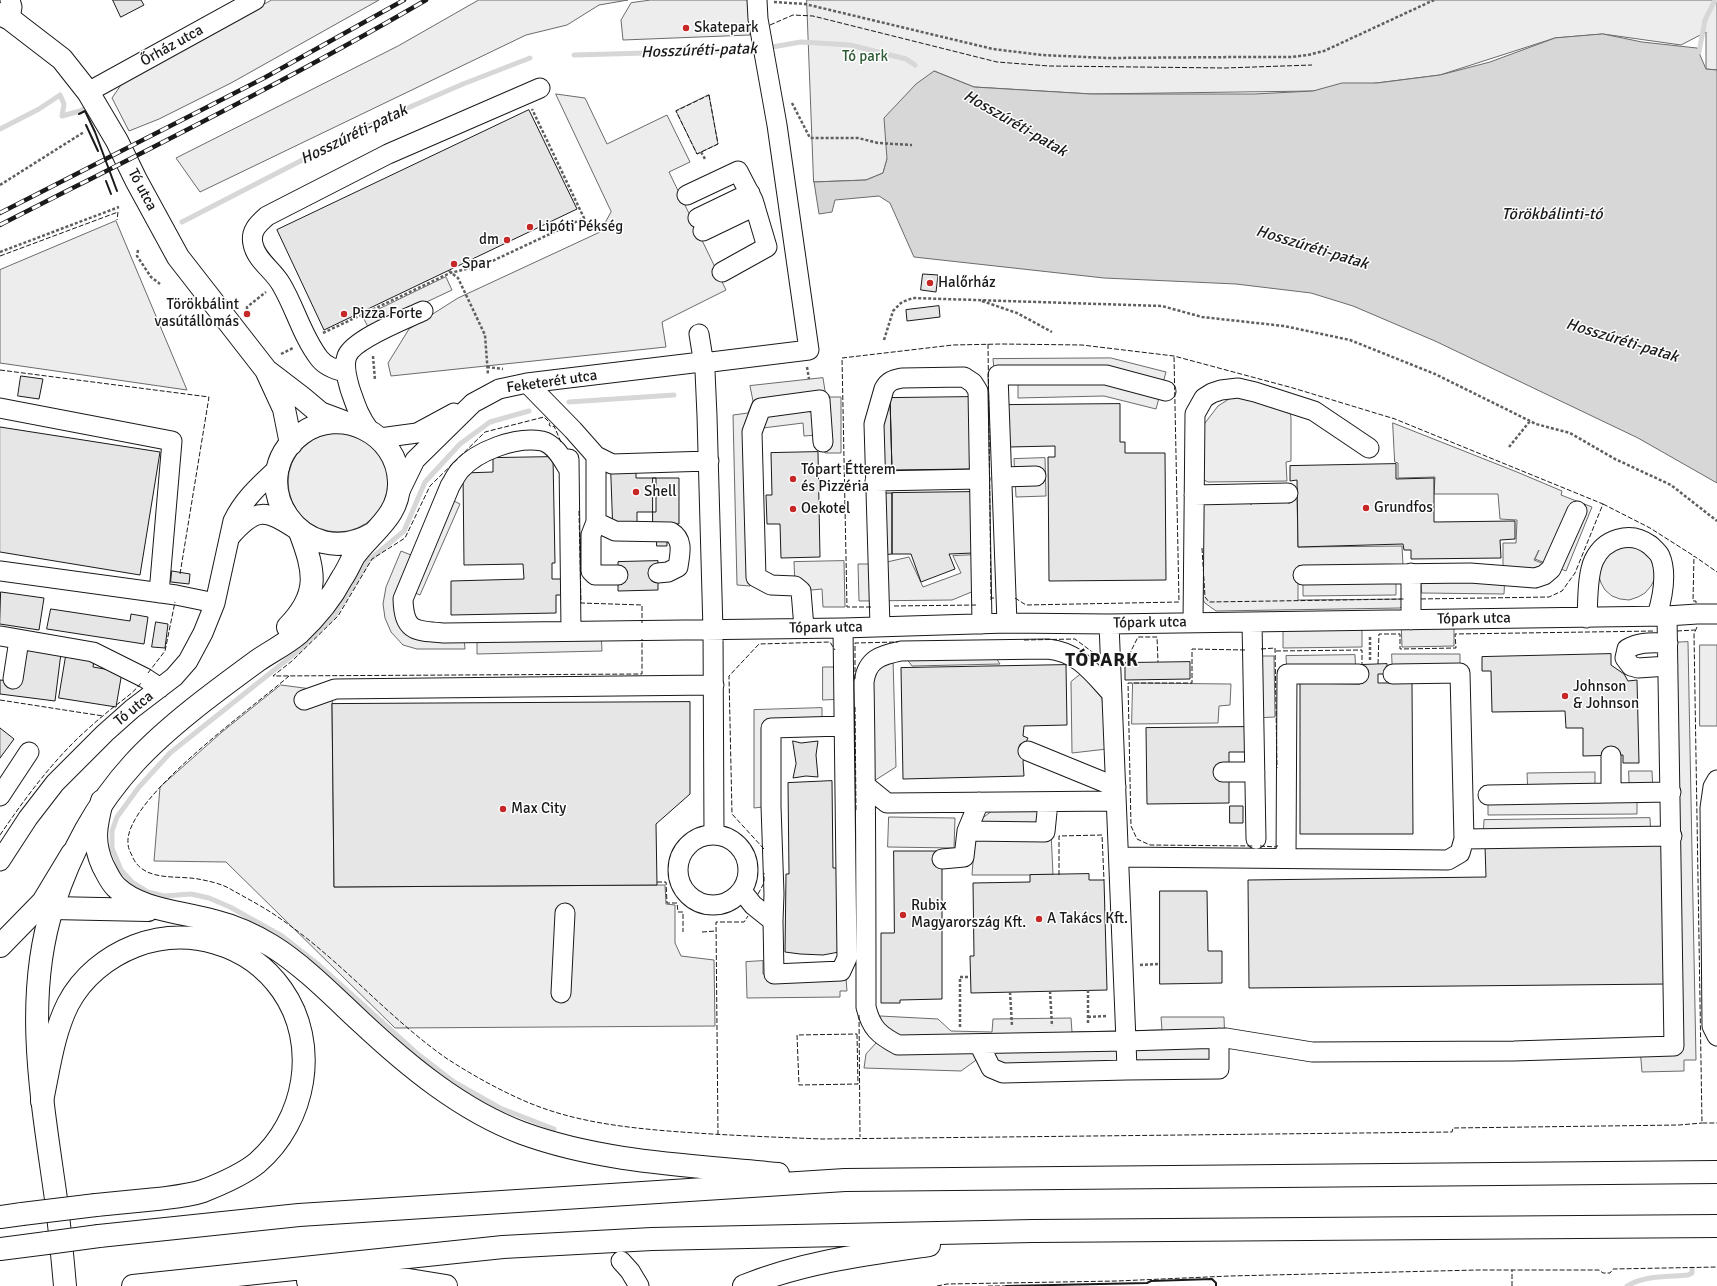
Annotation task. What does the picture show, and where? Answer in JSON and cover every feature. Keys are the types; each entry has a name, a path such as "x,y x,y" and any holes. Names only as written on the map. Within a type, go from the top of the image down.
{"main road":[{"name":"Tó utca","path":"7,11 62,59 88,92 117,141 136,180 178,257 266,370 284,409 291,444"},
{"name":"Tó utca","path":"266,370 302,397 320,413 344,422"},
{"path":"0,946 43,902 102,801 135,762 159,738 258,660 296,636 318,613 332,595 354,556 383,525 390,515 399,493 398,469 394,458 374,434 357,425 344,422 329,423 315,427 302,434 291,444 280,466 277,490 284,513 300,532 310,559 312,568 310,595 302,612 258,660"},
{"path":"300,532 320,542 343,544 365,538 374,533"},
{"path":"102,801 96,824 95,838 98,854 107,875 114,885 124,894 134,900 245,931 273,946 308,973 369,1030 437,1086 491,1119 521,1132 554,1143 596,1154 629,1160 845,1180"},
{"path":"65,1286 55,1194 42,1101 38,1053 37,1015 42,956 52,908 72,854"},
{"path":"52,908 168,910"},
{"path":"0,1217 200,1192 239,1175 256,1164 267,1153 281,1136 292,1118 301,1088 304,1070 300,1032 289,1003 282,990 270,976 242,953 210,940 179,937 144,943 127,949 112,957 96,969 81,984 69,1002 54,1041 42,1101"},
{"path":"0,1249 98,1236 299,1214 845,1180 1717,1172"},
{"path":"142,1285 503,1247 652,1239 1033,1231 1717,1226"},
{"path":"744,1286 787,1270 859,1254 1033,1231"},
{"path":"142,1285 366,1279 409,1280 446,1286"}],"street":[{"name":"Őrház utca","path":"88,92 255,0"},
{"name":"Feketerét utca","path":"399,493 414,460 473,403 499,389 527,383 694,363 703,364 809,350 776,125 763,49 757,0"},
{"path":"346,372 332,368 320,359 308,340 281,284 257,255 253,244 252,233 258,224 267,216 388,154 532,91"},
{"path":"722,272 767,247 750,193 738,171 695,213 750,193"},
{"path":"423,311 368,337 354,347 347,356 346,372 358,414 374,434 417,433 473,403"},
{"path":"699,334 708,416 714,685 714,834"},
{"path":"1007,623 998,375 1106,375 1166,391"},
{"path":"880,626 874,424 884,389 887,384 893,380 902,378 964,377 973,383 978,396 982,624"},
{"path":"527,383 596,456 612,464 709,461"},
{"path":"1193,623 1195,414 1204,398 1221,390 1238,388 1255,392 1314,411 1369,448"},
{"path":"804,628 801,591 795,586 771,585 756,577 752,432 761,408 820,400 823,442"},
{"path":"0,408 172,441 159,593"},
{"path":"571,631 569,445 573,430"},
{"name":"Tópark utca","path":"569,470 553,447 543,442 516,442 500,445 484,452 460,471 450,486 403,598 404,612 407,623 416,630 445,633 843,628 1007,623 1110,624 1587,618 1717,614"},
{"path":"596,456 596,522 590,535 592,571 595,575 618,575"},
{"name":"Tó utca","path":"0,861 28,818 55,783 105,733 180,672 188,661 203,633 215,603 233,521 238,509 250,494 280,466"},
{"path":"1002,477 1036,476"},
{"path":"875,481 980,479"},
{"path":"1194,495 1288,493"},
{"path":"1303,575 1470,573 1535,578 1544,575 1551,569 1577,511"},
{"path":"229,538 243,523 264,514 274,516 300,532"},
{"path":"596,522 616,532 671,532 677,536 680,542 678,567 668,572 658,573"},
{"path":"1112,694 1080,661 1061,650 901,651 888,653 878,657 871,663 865,672 866,1007 869,1020 875,1029 886,1038 898,1045 1219,1038 1312,1052 1514,1051 1674,1046 1668,643 1662,616 1664,579 1660,556 1654,548 1645,541 1623,537 1600,549 1593,562 1590,575 1587,618"},
{"path":"0,571 159,593 215,603"},
{"path":"1411,573 1411,620"},
{"path":"1252,622 1256,839"},
{"path":"1110,624 1127,1070"},
{"path":"843,628 844,726 846,958 841,971 774,974 771,728 844,726"},
{"path":"0,636 93,652 145,678 160,688"},
{"path":"13,679 19,640"},
{"path":"1668,643 1642,643 1634,645 1627,650 1625,658 1631,666 1638,668 1668,666"},
{"path":"1286,858 1287,674 1365,669"},
{"path":"1120,857 1448,860 1460,853 1464,839 1460,673 1393,674"},
{"path":"304,700 335,689 714,685"},
{"path":"1028,751 1116,794"},
{"path":"0,796 29,752"},
{"path":"1611,756 1611,792"},
{"path":"1223,772 1255,772"},
{"path":"1717,780 1713,787 1710,808 1712,1026 1717,1036"},
{"path":"866,786 887,803 1048,802 1116,794"},
{"path":"1488,795 1671,792"},
{"path":"942,860 964,857 967,832 979,802"},
{"path":"967,832 1045,832 1048,802"},
{"path":"865,822 887,803"},
{"path":"714,834 730,837 742,847 748,861 749,877 742,891 730,901 715,906 699,903 684,891 677,872 681,853 695,839 714,834"},
{"path":"1464,839 1672,836"},
{"path":"742,891 753,905 773,921"},
{"path":"561,993 565,912"},
{"path":"970,1044 991,1068 1003,1073 1219,1069 1219,1038"},
{"path":"621,1261 630,1271 639,1286"}],"path":[{"path":"757,0 805,4 993,49 1042,55 1115,58 1308,55 1341,45 1434,0"},
{"path":"318,326 322,333 449,272 486,264 584,218 532,91"},
{"path":"788,96 810,138 858,138 878,143 912,145"},
{"path":"0,185 84,132"},
{"path":"701,152 705,159"},
{"path":"0,252 120,207"},
{"path":"138,250 137,256 151,277 160,284"},
{"path":"449,272 458,278 485,335 488,376"},
{"path":"247,314 247,307 261,294 281,284"},
{"path":"884,340 893,311 902,302 913,298 1162,306 1202,316 1284,326 1350,340 1435,374 1530,421 1570,433 1615,459 1671,485 1717,521"},
{"path":"977,300 1017,313 1052,332"},
{"path":"807,365 809,380"},
{"path":"1509,447 1530,421"},
{"path":"1365,669 1370,620"},
{"path":"970,977 960,977 970,1044"},
{"path":"1088,990 1089,1041"},
{"path":"1010,992 1012,1043"},
{"path":"1050,992 1053,1042"}],"shaded area":[{"path":"272,0 379,0 231,83 159,119 129,131 112,98 123,82"},
{"path":"479,0 628,0 599,5 567,25 526,35 200,192 176,158 398,46"},
{"name":"Skatepark","path":"651,0 749,0 750,35 623,40 621,20 631,3"},
{"name":"Tó park","path":"807,0 1717,0 1717,70 1706,69 1706,32 1681,45 1603,34 1555,38 1440,75 1313,91 1091,94 974,87 934,71 887,159 883,173 866,180 814,182"},
{"path":"556,94 585,98 607,144 667,115 690,162 669,172 726,290 662,322 666,347 391,376 388,363 409,329 458,298 600,232 611,212"},
{"path":"709,95 718,144 697,154 676,111"},
{"path":"116,221 187,390 0,363 0,270"},
{"path":"446,277 452,290 369,329 363,317"},
{"path":"1111,358 1166,372 1156,409 1104,396 1018,398 1018,377 995,379 993,359"},
{"path":"823,378 826,397 841,397 841,453 825,453 817,435 804,436 803,423 763,428 748,432 750,586 737,585 733,415 748,413 753,401 750,386"},
{"path":"1241,395 1290,411 1291,461 1286,462 1287,481 1208,482 1202,479 1200,434 1205,423 1218,406 1229,399"},
{"path":"1393,423 1517,472 1562,491 1561,495 1592,507 1566,571 1535,559 1539,550 1534,560 1547,565 1542,571 1503,570 1503,543 1516,543 1517,520 1500,519 1498,494 1434,494 1435,477 1398,478 1398,463 1395,462"},
{"path":"338,432 348,433 366,440 380,454 387,472 387,492 380,510 366,524 348,531 338,532 328,531 310,524 296,510 289,492 288,482 289,472 296,454 310,440 328,433"},
{"path":"1045,458 1046,496 1016,497 1014,459"},
{"path":"1288,493 1289,504 1292,496 1297,494 1298,547 1402,546 1403,565 1298,566 1298,600 1404,599 1403,605 1400,608 1216,611 1205,603 1203,600 1202,507 1206,502 1249,501 1251,505 1251,494"},
{"path":"448,498 460,504 420,595 400,587 399,619 464,637 465,649 417,649 403,645 391,632 385,618 383,604 386,587 401,551 416,557"},
{"path":"1620,543 1647,551 1655,568 1655,578 1651,586 1645,593 1629,600 1612,596 1605,590 1598,573 1599,563"},
{"path":"974,555 974,591 952,600 859,601 858,564 878,564 909,557 923,587 961,573 953,556"},
{"path":"844,561 845,607 823,607 822,589 801,591 795,586 794,562"},
{"path":"1396,573 1396,595 1303,596 1303,575"},
{"path":"1421,573 1505,575 1504,594 1422,593"},
{"path":"1454,619 1454,646 1402,647 1401,620"},
{"path":"1362,621 1362,647 1283,648 1283,622"},
{"path":"601,631 602,651 477,654 477,633"},
{"path":"1688,642 1696,1060 1684,1060 1684,1071 1642,1072 1640,1048 1674,1046 1668,643"},
{"path":"1700,645 1717,645 1717,726 1700,726"},
{"path":"991,650 1000,664 912,666 901,651"},
{"path":"1392,654 1460,654 1460,673 1393,674"},
{"path":"1355,655 1356,674 1287,674 1286,656"},
{"path":"1252,656 1274,656 1275,717 1254,718"},
{"path":"893,658 896,767 866,786 864,682"},
{"path":"823,667 843,667 844,699 823,700"},
{"path":"1081,674 1102,698 1107,749 1072,753 1071,682"},
{"path":"1133,683 1231,684 1230,705 1219,706 1218,723 1132,724"},
{"path":"281,685 334,692 332,704 334,887 665,885 666,904 675,905 675,943 681,956 714,960 715,1026 395,1028 226,862 154,861 160,787 222,732"},
{"path":"822,708 822,727 771,728 771,806 754,808 754,710"},
{"path":"1629,771 1652,771 1653,792 1637,792 1637,814 1488,815 1488,795 1528,794 1527,773 1595,772 1595,793 1629,792"},
{"path":"1050,809 1053,875 972,875 975,836 980,820 993,810"},
{"path":"889,817 955,818 954,848 888,847"},
{"path":"1650,818 1651,836 1483,838 1484,820"},
{"path":"763,961 763,974 846,978 847,991 840,991 840,997 747,998 746,962"},
{"path":"880,1016 938,1019 951,1031 992,1032 993,1019 1071,1018 1072,1032 1162,1030 1161,1017 1224,1017 1226,1074 999,1077 979,1058 961,1071 864,1068 866,1054 876,1043"}],"water":[{"name":"Törökbálinti-tó","path":"1603,34 1642,42 1697,48 1706,69 1717,70 1717,483 1638,438 1435,341 1353,306 1311,293 1236,284 1104,278 914,257 890,203 879,196 835,200 832,212 819,214 814,182 866,180 883,173 887,159 884,118 916,84 934,71 974,87 1091,94 1254,94 1313,91 1342,83 1377,83 1440,75 1490,62 1555,38"}],"building":[{"path":"113,0 141,0 144,5 121,17"},
{"path":"529,110 577,209 324,330 277,230"},
{"name":"Halőrház","path":"923,274 938,275 936,292 921,290"},
{"path":"939,306 940,317 907,321 906,310"},
{"path":"21,376 43,379 39,399 18,396"},
{"path":"970,397 971,469 892,470 890,398"},
{"path":"878,398 890,398 892,470 880,471"},
{"path":"1120,404 1120,442 1125,442 1125,453 1165,453 1166,580 1049,581 1048,457 1055,457 1055,446 1008,447 1008,405"},
{"path":"0,427 160,452 140,575 0,552"},
{"name":"Oekotel","path":"818,452 820,557 781,558 780,524 767,524 766,495 772,495 771,453"},
{"path":"553,457 555,563 552,563 552,579 564,579 564,595 556,595 556,613 451,615 451,581 524,579 523,564 464,565 463,473 493,472 493,458"},
{"name":"Grundfos","path":"1396,464 1396,479 1434,478 1434,522 1515,521 1515,539 1500,540 1501,558 1411,559 1411,550 1404,550 1403,544 1298,547 1297,480 1290,481 1290,466"},
{"path":"611,468 636,468 636,478 656,478 656,512 637,512 637,522 613,523"},
{"path":"653,478 679,478 679,524 653,524"},
{"path":"972,492 973,553 949,554 955,569 921,582 911,554 892,554 892,493"},
{"path":"881,493 892,493 892,554 881,555"},
{"path":"657,537 667,537 667,546 657,546"},
{"path":"658,561 658,590 618,591 618,562"},
{"path":"172,571 190,574 189,584 171,582"},
{"path":"1,592 44,598 39,630 0,624"},
{"path":"51,609 130,621 131,614 148,617 144,644 47,629"},
{"path":"156,622 168,624 165,648 152,647"},
{"path":"23,648 61,653 55,701 0,694 0,680 19,682"},
{"name":"Johnson & Johnson","path":"1611,654 1611,665 1624,674 1628,681 1637,680 1639,763 1623,763 1623,755 1583,756 1583,728 1566,728 1565,711 1492,712 1491,671 1482,671 1482,657"},
{"path":"66,656 94,660 93,667 122,672 116,707 59,698"},
{"path":"1190,662 1190,679 1125,680 1125,663"},
{"path":"1387,664 1387,674 1378,674 1378,683 1412,683 1413,834 1300,834 1300,683 1360,684 1359,665"},
{"path":"1066,665 1067,725 1024,726 1023,736 1028,738 1023,748 1028,751 1023,761 1024,776 903,779 901,668"},
{"name":"Max City","path":"690,702 690,794 656,824 657,885 334,887 332,704"},
{"path":"1245,727 1245,752 1229,752 1229,803 1147,804 1146,728"},
{"path":"0,728 14,739 0,758"},
{"path":"793,741 801,743 818,741 816,755 818,777 806,776 793,778 796,764"},
{"path":"832,781 833,868 841,868 839,952 823,955 785,952 786,874 789,874 788,783"},
{"path":"1230,806 1243,806 1243,823 1230,823"},
{"path":"1666,844 1667,984 1249,988 1248,880 1486,877 1485,846"},
{"path":"894,851 942,851 942,999 900,1000 900,1003 881,1003 881,933 894,933"},
{"name":"A Takács Kft.","path":"1089,874 1089,880 1104,880 1107,990 971,993 970,956 974,956 973,883 1030,882 1030,875"},
{"path":"1160,891 1207,891 1208,951 1222,951 1222,983 1160,984"}],"waterway":[{"path":"1699,52 1705,20 1715,0"},
{"name":"Hosszúréti-patak","path":"574,55 755,50 801,42 850,45 906,59 915,65"},
{"name":"Hosszúréti-patak","path":"182,222 380,120 463,84 530,58"},
{"path":"0,129 39,109 60,95 64,104 62,116 80,111 88,106"},
{"path":"569,402 674,395"},
{"path":"529,411 490,422 460,444 425,482 404,531 368,561 334,616 298,651 170,753 139,787 117,817 112,831 112,848 121,870 132,882 148,892 164,896 191,894 209,898 230,907 282,936 319,965 419,1055 454,1082 500,1108 554,1129"},
{"path":"1627,1286 1634,1282 1649,1278 1688,1275 1692,1273 1692,1269"}],"railway":[{"path":"0,213 264,78 404,0"},
{"path":"0,225 268,88 426,0"}],"fence":[{"path":"770,25 793,15 813,16 997,62 1049,66 1225,68 1312,65"},
{"path":"709,95 718,144 697,154 676,111 709,95"},
{"path":"0,256 118,212 117,220"},
{"path":"988,344 991,598"},
{"path":"871,607 847,607 842,358 953,345 1002,344 1082,345 1174,356 1293,388 1395,419 1603,504 1575,573 1562,591 1549,597 1419,599"},
{"path":"1015,598 1026,605 1179,602 1174,356"},
{"path":"0,370 209,397 180,574"},
{"path":"561,442 554,426 552,427 549,425 550,423 544,417 485,432 430,486 405,538 372,559 338,616 292,661 273,676 642,674 642,639"},
{"path":"1603,504 1650,528 1694,556"},
{"path":"579,511 581,603 642,605 642,623"},
{"path":"1202,548 1205,597 1209,602 1404,599"},
{"path":"1696,603 1696,601 1693,601 1694,556 1717,572"},
{"path":"991,600 991,598 996,598"},
{"path":"148,673 165,651 175,602"},
{"path":"894,606 976,605"},
{"path":"1697,627 1694,634 1702,1123 1717,1123"},
{"path":"1677,631 1695,630"},
{"path":"1378,664 1379,634 1400,634 1400,649 1456,648 1455,634 1655,631"},
{"path":"1128,662 1127,659 1138,637 1157,637 1158,662"},
{"path":"1024,640 1075,639 1099,657 1103,663"},
{"path":"764,849 732,814 729,676 759,644 830,642 835,650"},
{"path":"855,679 855,643 898,642"},
{"path":"1261,649 1275,648 1277,768"},
{"path":"1245,650 1192,649 1192,683 1128,683 1131,826 1137,839 1150,845 1254,846"},
{"path":"1276,651 1362,650 1362,665"},
{"path":"289,676 194,754 168,779 147,803 132,824 128,843 133,858 138,866 145,871 162,876 198,879 216,883 266,909 326,954 405,1026 446,1058 496,1087 544,1109 596,1122 668,1131 822,1139 1452,1132 1453,1128 1679,1125 1702,1123"},
{"path":"0,835 37,784 68,748 97,720 133,692 141,683"},
{"path":"0,700 103,716"},
{"path":"855,707 856,811"},
{"path":"1059,875 1059,836 1102,835 1104,880"},
{"path":"1260,846 1277,847 1277,844"},
{"path":"758,894 764,883 764,873"},
{"path":"657,882 666,882 667,903 677,903 678,912 683,912 683,932"},
{"path":"718,1135 716,922 744,922 748,916"},
{"path":"702,932 716,931"},
{"path":"859,1015 860,1137"},
{"path":"857,1034 858,1084 799,1085 797,1035 857,1034"},
{"path":"937,1286 947,1284 1117,1281 1230,1276 1478,1270 1599,1270 1603,1273 1610,1273 1613,1269 1717,1267"},
{"path":"1512,1270 1512,1286"},
{"path":"988,1286 1006,1286"}],"wall":[{"path":"79,114 85,111 95,132 117,191"},
{"path":"86,125 98,151"},
{"path":"106,181 111,194"},
{"path":"1006,1286 1147,1283 1151,1281 1212,1279 1216,1283 1216,1286"}],"place":[{"name":"Skatepark","path":"686,28"},
{"name":"Lipóti Pékség","path":"530,227"},
{"name":"dm","path":"507,240"},
{"name":"Spar","path":"454,264"},
{"name":"Halőrház","path":"930,283"},
{"name":"Törökbálint vasútállomás","path":"247,314"},
{"name":"Pizza Forte","path":"344,314"},
{"name":"Tópart Étterem és Pizzéria","path":"793,479"},
{"name":"Shell","path":"636,492"},
{"name":"Grundfos","path":"1366,508"},
{"name":"Oekotel","path":"793,509"},
{"name":"Johnson & Johnson","path":"1565,696"},
{"name":"Max City","path":"503,809"},
{"name":"Rubix Magyarország Kft.","path":"903,915"},
{"name":"A Takács Kft.","path":"1039,919"}],"district":[{"name":"TÓPARK","path":"1102,661"}]}
